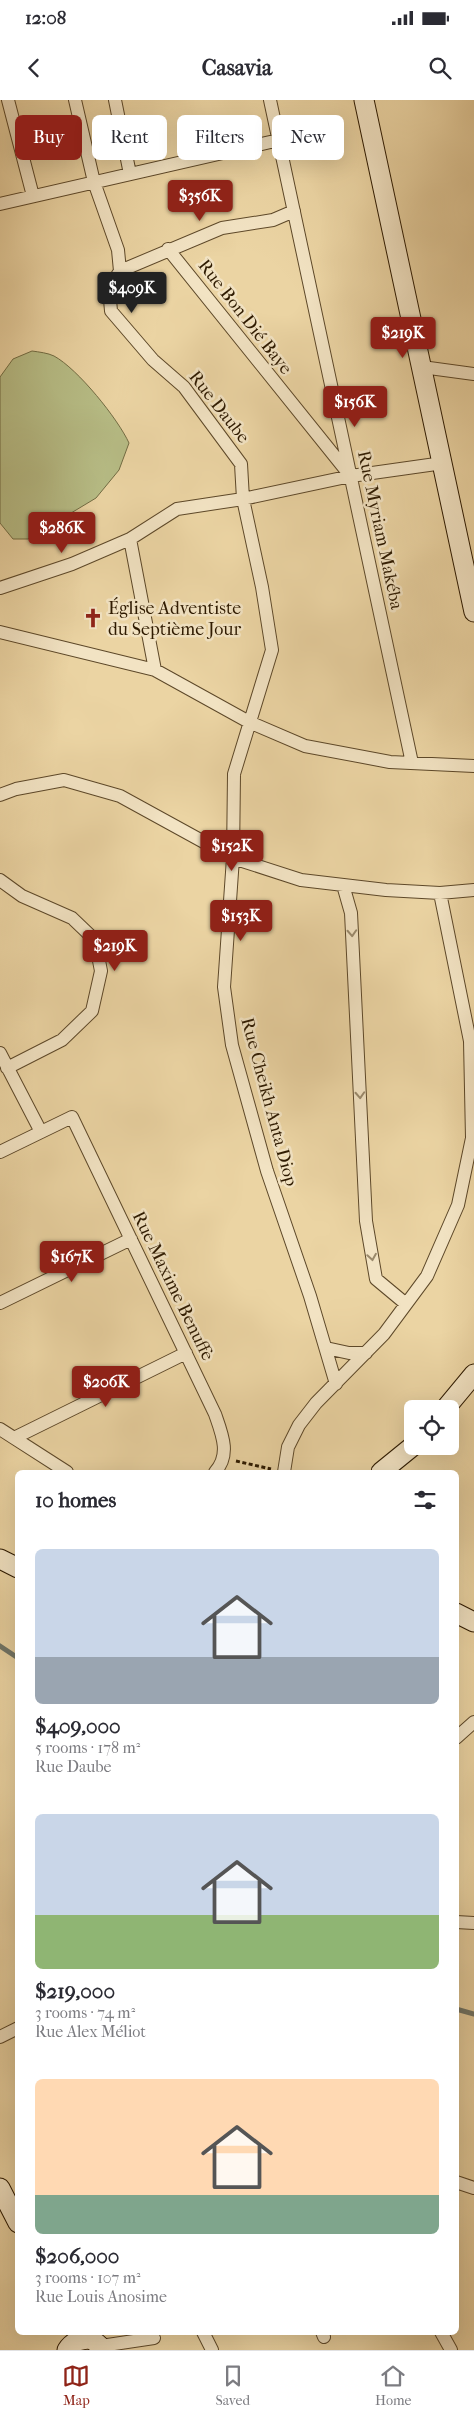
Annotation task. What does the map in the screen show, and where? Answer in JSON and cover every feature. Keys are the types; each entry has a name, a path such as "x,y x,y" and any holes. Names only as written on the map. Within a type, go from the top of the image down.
{"main road":[{"path":"364,100 474,612"},
{"path":"452,1400 474,1374"},
{"path":"383,1470 404,1453"},
{"path":"0,1559 15,1566"},
{"path":"459,1614 474,1622"},
{"path":"8,2197 15,2215"}],"street":[{"path":"8,100 33,196"},
{"path":"75,100 94,182 118,250 120,271 168,249 222,228 273,220 294,211"},
{"path":"115,100 130,174"},
{"name":"Rue Myriam Makéba","path":"270,100 273,115"},
{"path":"0,204 272,142"},
{"name":"Rue Myriam Makéba","path":"283,160 412,763"},
{"name":"Rue Bon Dié Baye","path":"168,249 351,476"},
{"name":"Rue Daube","path":"120,271 109,288 111,311 153,360 184,387 241,464 243,499"},
{"path":"422,367 474,374"},
{"path":"0,588 72,564 130,539 177,509 243,499 351,476 443,462"},
{"name":"Rue Cheikh Anta Diop","path":"243,499 262,587 272,650 234,774 233,858 224,987 232,1045 268,1171 336,1384"},
{"path":"130,539 154,670"},
{"path":"0,632 154,670 249,722 305,746 390,762 474,766"},
{"path":"0,795 16,789 64,780 120,796 233,858 301,880 440,893 474,890"},
{"path":"0,880 22,896 72,918 95,940 101,971 92,1011 62,1040 8,1068"},
{"path":"343,885 351,913 366,1221 376,1279 406,1304"},
{"path":"284,1470 288,1447 298,1425 316,1403 384,1334 427,1276 458,1205 472,1138 470,1041 440,893"},
{"path":"0,1053 40,1132 0,1152"},
{"name":"Rue Maxime Benuffe","path":"40,1132 72,1117 216,1414 225,1452 223,1458"},
{"path":"0,1303 131,1238"},
{"path":"326,1348 349,1353 366,1353"},
{"path":"14,1438 186,1354"},
{"path":"0,1429 64,1470"},
{"path":"216,1470 223,1458"},
{"path":"459,1735 474,1722"},
{"path":"459,1922 474,1923"},
{"path":"0,2037 15,2030"},
{"path":"459,2183 474,2188"},
{"path":"83,2342 159,2335"},
{"path":"127,2350 159,2335"},
{"path":"204,2335 212,2350"},
{"path":"443,2335 451,2350"}],"path":[{"path":"223,1458 275,1470"}],"green space":[{"path":"32,351 46,353 64,362 107,408 129,443 119,470 96,498 28,539 13,539 0,523 0,377 13,359"}],"waterway":[{"path":"0,1646 15,1656"},
{"path":"459,2010 474,2014"}],"place":[{"name":"Église Adventiste du Septième Jour","path":"93,618"}]}
